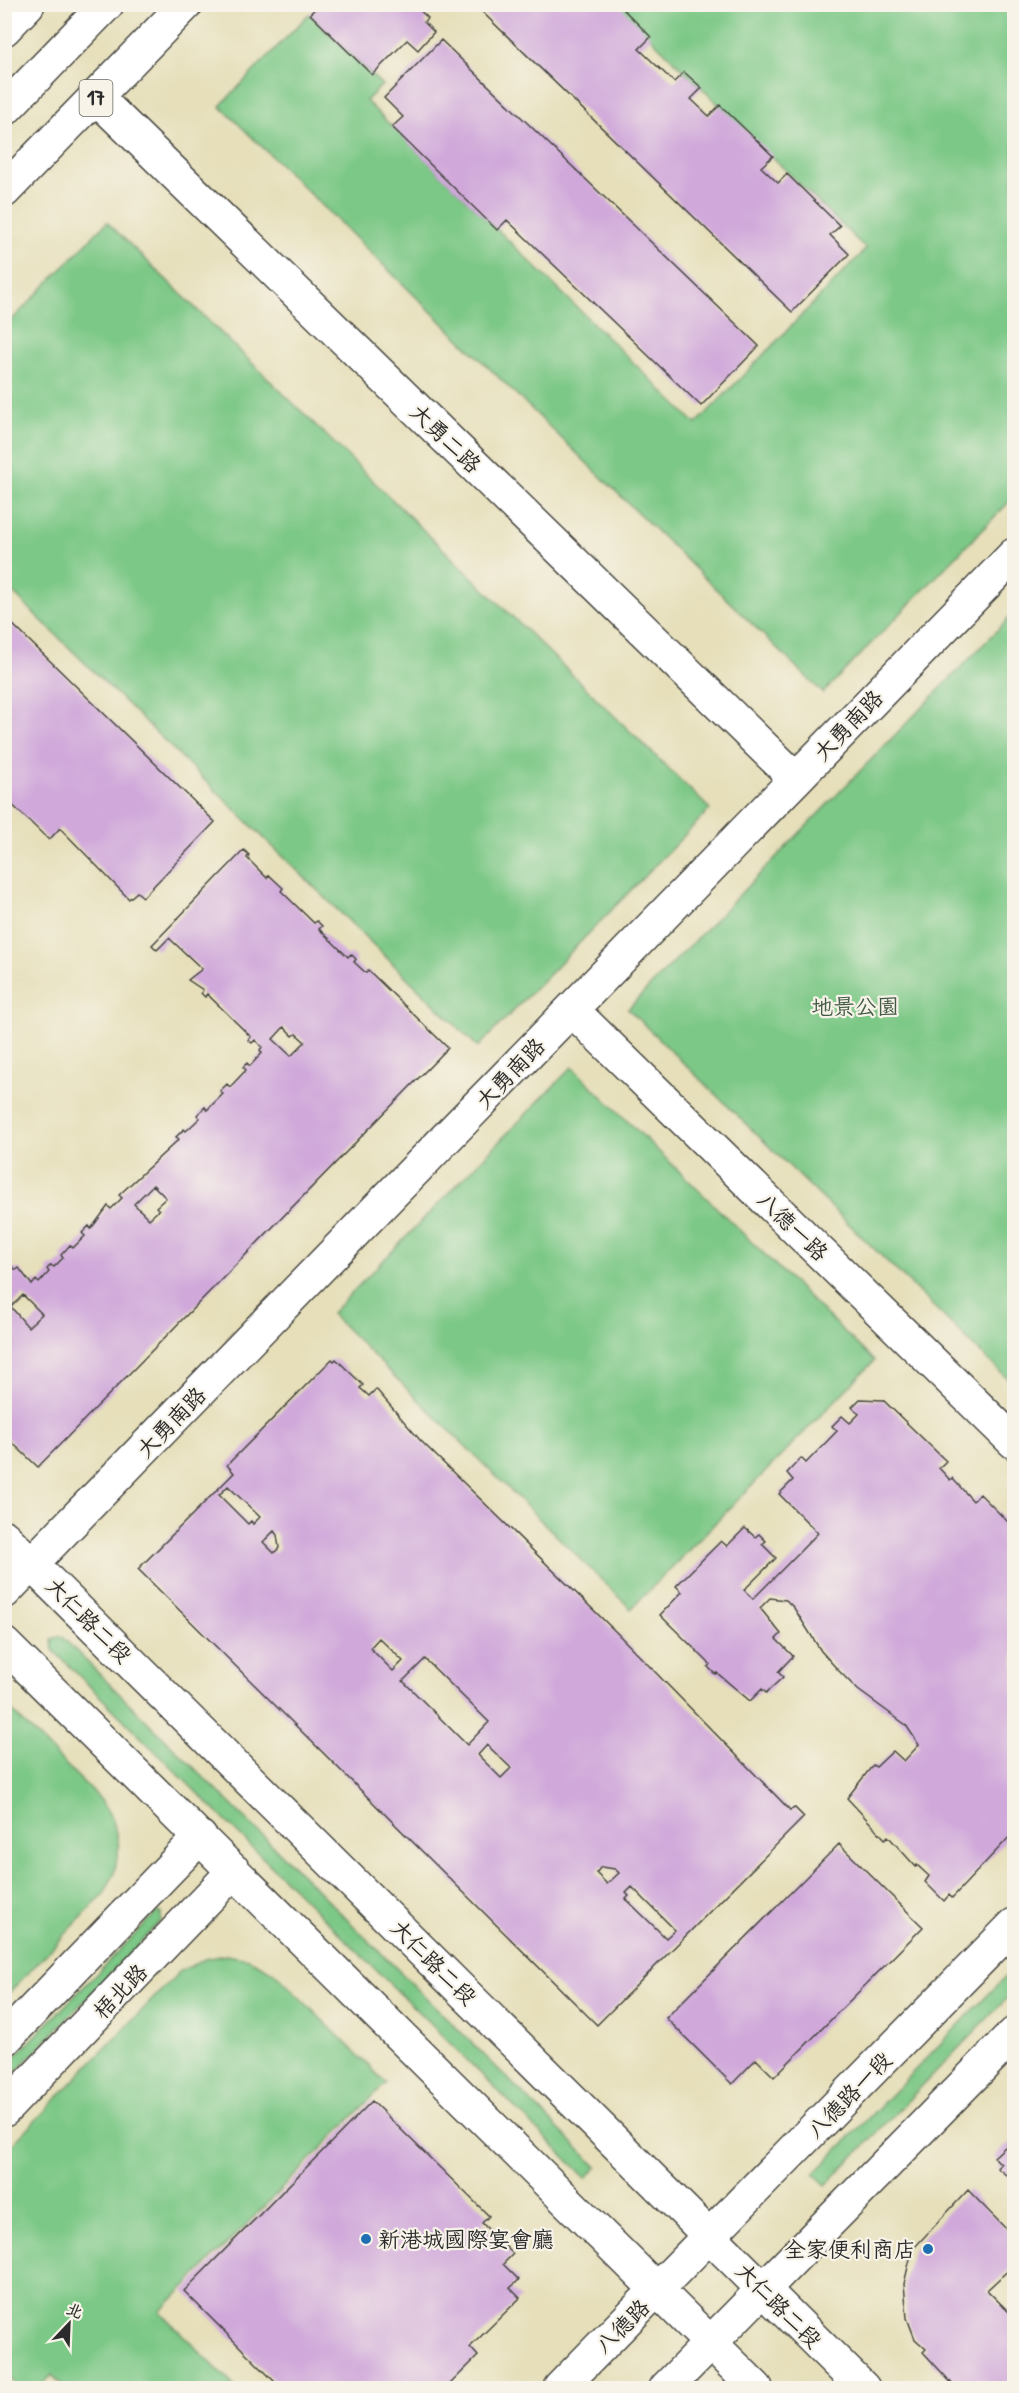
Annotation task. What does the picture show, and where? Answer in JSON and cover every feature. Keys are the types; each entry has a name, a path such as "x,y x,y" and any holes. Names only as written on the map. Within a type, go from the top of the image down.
{"street":[{"path":"4,29 28,4"},
{"name":"17","path":"4,110 107,4"},
{"name":"17","path":"4,191 186,4"},
{"name":"大勇二路","path":"96,98 796,779"},
{"name":"大勇南路","path":"4,1592 1014,555"},
{"name":"八德一路","path":"572,1010 1014,1442"},
{"name":"大仁路二段","path":"4,1537 863,2388"},
{"path":"4,1644 756,2388"},
{"path":"4,2040 200,1837"},
{"name":"梧北路","path":"4,2110 234,1871"},
{"name":"八德路一段","path":"683,2263 1014,1925"},
{"path":"666,2388 1014,2034"},
{"name":"八德路","path":"560,2388 683,2263"}],"green space":[{"path":"617,5 1014,5 1014,497 823,693 220,106 309,14 382,85 366,101 696,424 866,249"},
{"path":"107,222 710,809 478,1047 5,585 5,327"},
{"name":"地景公園","path":"1014,613 1014,1385 628,1009"},
{"path":"572,1067 874,1361 631,1609 331,1314"},
{"path":"61,1636 597,2167 586,2178 53,1650 52,1639"},
{"path":"5,1704 100,1799 113,1820 119,1847 114,1874 103,1895 5,1997"},
{"path":"157,1912 161,1913 161,1921 5,2083 5,2067"},
{"path":"226,1955 249,1959 274,1972 386,2083 160,2312 236,2388 65,2388 52,2375 39,2388 19,2388 5,2374 5,2152 180,1971 205,1959"},
{"path":"1014,1968 1014,1991 826,2185 814,2174"}],"building":[{"path":"319,4 413,4 428,18 424,22 434,32 418,50 407,40 372,75 310,14"},
{"path":"474,4 618,4 651,37 639,49 674,82 684,72 702,88 691,99 709,116 720,105 773,156 761,167 778,183 787,174 840,226 830,235 849,254 792,312"},
{"path":"441,40 759,346 701,406 507,220 497,230 392,127 403,117 384,98"},
{"path":"4,616 215,822 143,897 137,892 129,899 60,828 49,840 4,797"},
{"path":"244,850 249,855 247,858 267,878 269,875 283,888 281,891 314,923 317,921 322,926 319,929 348,957 351,954 356,959 354,962 366,973 368,970 448,1048 38,1467 4,1435 4,1259 16,1270 19,1268 32,1285 36,1280 39,1283 49,1272 47,1269 51,1265 54,1267 63,1258 61,1255 70,1245 73,1248 85,1236 82,1233 89,1226 91,1229 108,1206 111,1209 122,1198 119,1195 179,1139 176,1137 184,1129 186,1131 200,1118 197,1115 205,1107 207,1110 223,1094 220,1091 227,1084 230,1087 246,1070 243,1067 247,1063 250,1066 262,1053 260,1050 262,1047 255,1040 252,1043 248,1040 251,1037 207,994 205,997 201,993 203,990 188,980 202,969 169,938 157,950 152,945","holes":["284,1027 293,1036 296,1034 305,1042 291,1056 273,1039","153,1185 166,1198 156,1207 159,1210 149,1219 134,1204","23,1295 42,1314 28,1327 11,1307"]},
{"path":"332,1359 334,1361 336,1359 363,1385 360,1388 369,1396 376,1389 420,1440 617,1633 790,1810 795,1808 804,1817 597,2025 138,1569 234,1473 227,1465","holes":["228,1486 260,1517 253,1524 251,1521 248,1524 219,1495","274,1531 279,1548 274,1553 263,1542","379,1638 403,1661 393,1671 370,1648","425,1659 489,1722 467,1745 403,1681","487,1745 511,1768 501,1778 478,1755","601,1867 615,1869 619,1873 607,1884 596,1873","632,1887 675,1930 666,1938 626,1899 629,1896 626,1893"]},
{"path":"860,1399 883,1400 946,1461 939,1468 950,1480 952,1478 973,1501 980,1494 1014,1528 1014,1832 952,1898 949,1895 944,1901 925,1882 929,1876 917,1865 916,1867 888,1836 885,1839 847,1798 873,1765 876,1767 893,1751 904,1761 919,1745 906,1725 858,1690 838,1670 821,1651 794,1608 786,1600 770,1598 760,1608 781,1634 776,1639 793,1656 778,1672 783,1677 766,1693 762,1689 750,1701 717,1673 715,1674 708,1667 710,1664 660,1615 682,1592 676,1586 721,1541 727,1546 745,1528 755,1537 759,1534 766,1541 762,1544 776,1558 744,1590 753,1599 818,1533 779,1494 793,1480 787,1473 801,1458 806,1463 837,1431 832,1426 842,1416 850,1423 859,1414 852,1407"},
{"path":"839,1844 923,1927 774,2077 756,2059 732,2084 666,2018"},
{"name":"新港城國際宴會廳","path":"372,2101 489,2216 482,2223 513,2254 503,2264 519,2280 510,2288 520,2298 470,2347 478,2356 450,2384 454,2388 281,2388 184,2291"},
{"path":"1014,2139 1014,2181 997,2168 1001,2164 994,2157"},
{"path":"968,2190 1014,2237 1014,2265 987,2290 1014,2317 1014,2388 956,2388 923,2352 926,2349 915,2339 907,2318 904,2284 912,2250"}],"place":[{"name":"新港城國際宴會廳","path":"366,2239"},
{"name":"全家便利商店","path":"928,2249"}]}
